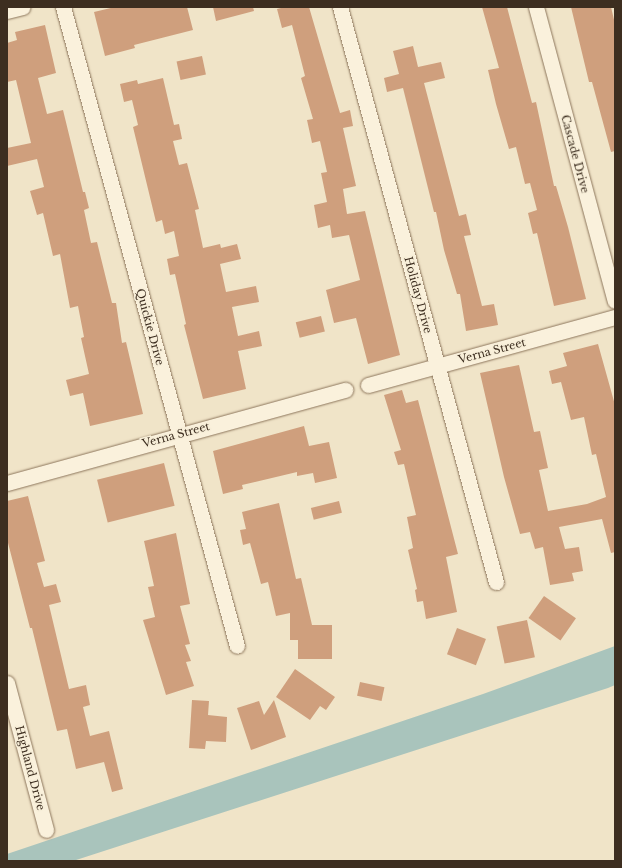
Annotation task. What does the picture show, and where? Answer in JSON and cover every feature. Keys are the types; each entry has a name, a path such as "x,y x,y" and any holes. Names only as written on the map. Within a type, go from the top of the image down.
{"street":[{"path":"7,11 23,7"},
{"name":"Quickie Drive","path":"63,7 237,646"},
{"name":"Holiday Drive","path":"340,7 496,582"},
{"name":"Cascade Drive","path":"536,7 615,301"},
{"name":"Verna Street","path":"368,385 615,317"},
{"name":"Verna Street","path":"7,483 179,434 345,390"},
{"name":"Highland Drive","path":"7,683 46,830"}],"water":[{"path":"615,646 615,685 608,688 73,861 7,861 7,854 483,694"}],"building":[{"path":"115,7 187,7 193,30 134,45 135,48 105,56 94,12"},
{"path":"213,7 253,7 254,11 216,21"},
{"path":"285,7 309,7 340,113 350,110 353,126 343,128 356,186 343,189 347,214 365,211 400,355 368,364 356,318 334,323 326,290 360,280 349,235 332,238 330,225 318,228 314,205 327,202 321,173 327,172 320,141 312,143 307,120 313,119 301,78 305,76 292,25 282,28 277,9"},
{"path":"482,7 507,7 532,103 536,102 554,186 556,186 568,227 586,299 554,306 537,233 533,234 528,213 537,210 530,183 525,184 516,147 509,149 496,104 488,70 499,68"},
{"path":"571,7 611,7 615,24 615,151 611,152 592,82 589,82"},
{"path":"45,25 56,73 38,78 47,114 63,110 83,192 85,192 89,208 84,210 91,243 97,242 112,303 116,303 122,343 126,342 143,414 90,426 83,393 70,396 66,380 89,374 81,338 84,337 78,306 70,308 60,254 53,256 43,213 37,215 30,191 44,187 37,159 7,166 7,148 31,143 16,80 7,82 7,43 17,40 15,32"},
{"path":"413,46 418,67 441,62 445,78 424,83 459,216 466,214 471,235 464,236 482,306 494,304 498,325 466,331 460,294 457,294 444,250 436,212 434,212 403,88 387,92 384,78 399,74 393,51"},
{"path":"202,56 206,75 181,80 177,61"},
{"path":"163,78 174,125 179,124 182,139 173,141 179,165 187,163 199,209 195,210 203,248 220,244 221,248 237,244 241,259 220,264 226,292 256,286 259,302 232,307 238,336 259,331 262,346 238,351 246,389 203,399 184,325 186,324 175,274 170,275 167,259 179,256 174,231 165,234 162,220 156,222 133,127 138,125 132,100 124,102 120,84 137,80 138,84"},
{"path":"321,316 325,332 300,338 296,322"},
{"path":"598,344 615,405 615,552 611,553 602,519 559,527 565,549 579,547 583,571 572,573 574,581 550,585 543,547 535,549 530,532 520,534 504,477 480,373 519,365 534,432 540,431 548,468 539,470 548,511 587,504 606,497 596,454 592,455 584,417 571,420 561,382 552,384 549,371 567,366 563,353"},
{"path":"402,390 406,403 418,400 458,554 446,557 457,612 426,619 423,601 417,602 415,590 417,589 408,550 413,548 407,517 416,515 404,464 398,465 394,452 401,450 384,395"},
{"path":"304,426 309,446 329,442 337,478 315,483 313,473 297,476 297,472 242,485 243,489 223,494 213,451"},
{"path":"164,463 175,506 108,522 97,480"},
{"path":"28,496 45,561 37,563 44,587 56,584 61,602 49,605 69,689 86,685 90,705 83,707 90,736 109,731 123,789 112,792 104,762 76,769 67,729 57,731 32,628 30,628 7,539 7,501"},
{"path":"339,501 342,513 314,520 311,508"},
{"path":"279,503 296,579 301,578 312,625 332,625 332,659 298,659 298,640 290,640 290,613 276,616 268,582 261,584 250,543 243,545 240,530 246,529 242,512"},
{"path":"176,533 190,604 180,606 190,644 185,645 191,661 186,662 194,686 166,695 143,620 155,617 148,587 154,586 144,541"},
{"path":"544,596 576,618 560,640 529,618"},
{"path":"527,620 535,657 505,664 497,626"},
{"path":"457,628 486,639 476,665 447,654"},
{"path":"295,669 335,697 326,710 320,706 310,720 276,697"},
{"path":"360,682 384,687 382,701 357,696"},
{"path":"192,700 209,701 208,715 227,717 226,742 206,741 205,749 189,748"},
{"path":"274,700 286,737 251,750 237,708 259,701 264,715"}]}
